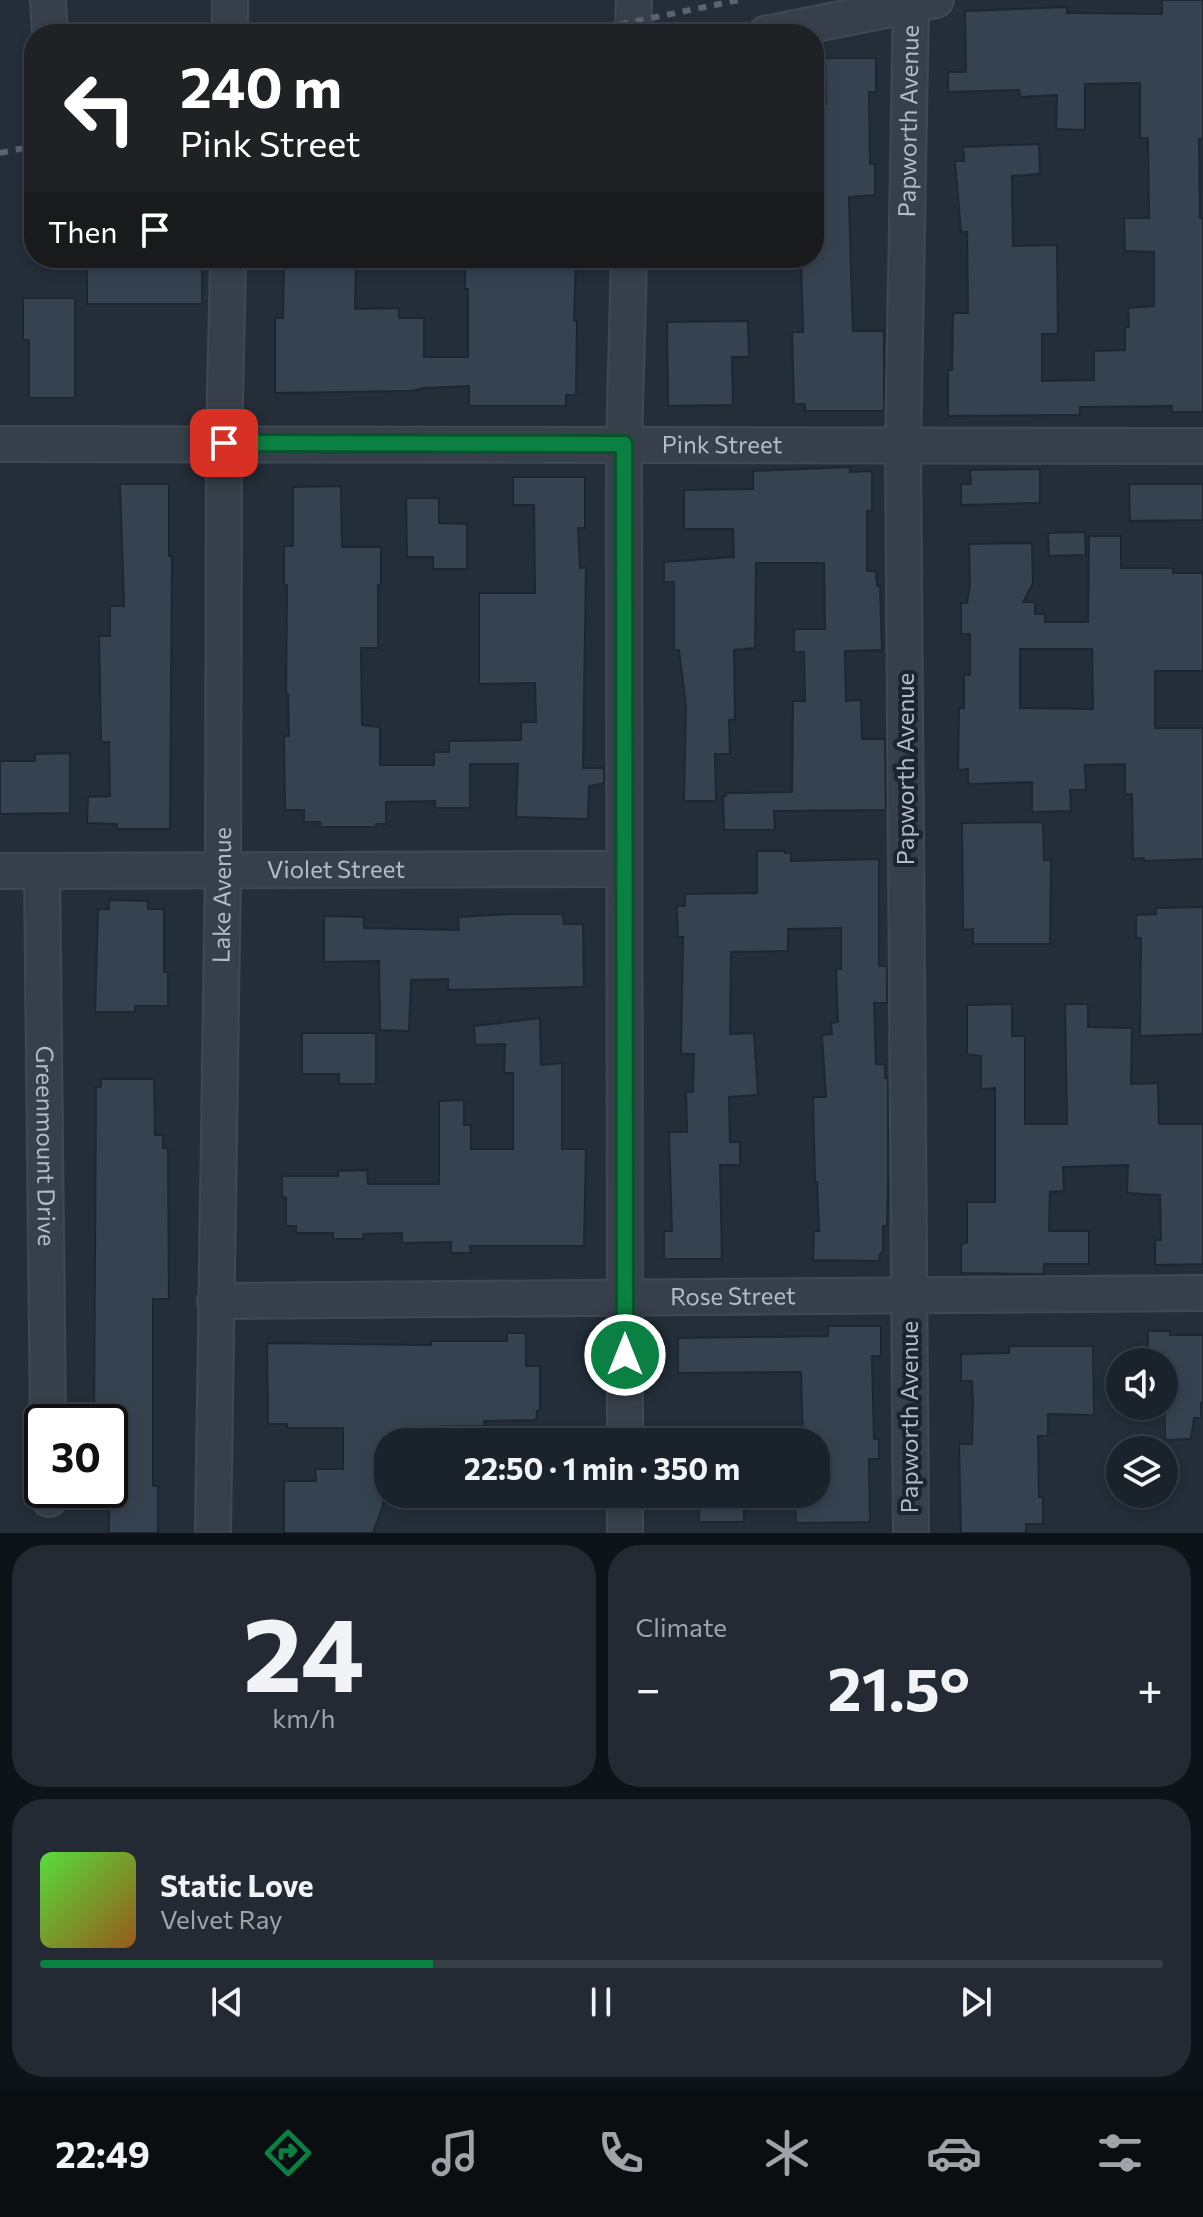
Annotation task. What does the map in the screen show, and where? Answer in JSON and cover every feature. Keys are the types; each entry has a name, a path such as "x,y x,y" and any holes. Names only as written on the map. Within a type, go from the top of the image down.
{"street":[{"path":"48,0 49,24"},
{"path":"230,0 230,24"},
{"path":"633,24 634,0"},
{"path":"816,24 924,3"},
{"name":"Papworth Avenue","path":"911,1533 903,447 924,3"},
{"name":"Lake Avenue","path":"213,1533 228,268"},
{"path":"625,1428 624,444 629,268"},
{"name":"Pink Street","path":"0,444 1203,446"},
{"name":"Violet Street","path":"0,871 623,869"},
{"name":"Greenmount Drive","path":"42,872 48,1404"},
{"name":"Rose Street","path":"215,1301 1203,1293"},
{"path":"625,1508 625,1533"}],"building":[{"path":"1162,0 1203,0 1203,139 1199,139 1200,218 1203,218 1203,412 1172,412 1172,406 1080,407 1080,415 948,416 953,313 968,313 967,232 961,232 955,161 964,161 963,147 1039,144 1040,174 1012,176 1013,246 1057,245 1058,334 1042,334 1042,381 1094,380 1094,351 1125,350 1128,308 1154,306 1154,252 1125,251 1124,218 1149,218 1148,138 1140,138 1140,83 1085,84 1085,130 1056,129 1057,95 1020,97 1019,90 948,92 948,72 966,72 965,11 1067,7 1067,13 1162,14"},
{"path":"825,58 876,58 876,92 869,92 870,164 875,164 875,195 849,197 853,331 884,331 884,411 805,411 805,404 794,404 792,332 803,332 801,268 824,268"},
{"path":"87,268 202,268 202,304 87,304"},
{"path":"284,268 356,268 355,309 399,308 399,318 424,318 424,357 468,357 465,268 576,268 576,395 566,395 566,406 469,406 469,386 411,391 275,393 275,318 283,318"},
{"path":"23,298 75,298 75,398 29,398 29,340 23,340"},
{"path":"748,321 749,357 732,357 733,405 668,406 667,322"},
{"path":"850,467 850,472 872,471 872,511 867,511 867,571 876,571 877,586 880,586 882,650 845,651 846,701 861,700 862,739 885,739 886,810 774,811 775,830 724,830 723,796 726,793 792,792 793,701 805,701 804,652 794,652 794,629 825,629 824,563 756,563 755,648 734,650 735,719 729,720 730,754 715,754 716,801 684,801 686,706 679,650 674,650 674,582 664,582 664,562 734,557 733,529 684,529 684,490 753,489 753,471"},
{"path":"1040,469 1040,503 961,505 961,484 971,484 970,470"},
{"path":"513,477 585,477 585,528 578,528 580,568 586,567 583,768 604,768 604,783 589,786 588,819 516,817 518,764 470,764 470,808 435,808 435,801 386,802 386,824 376,824 376,827 320,827 320,822 304,822 304,810 285,810 284,736 289,736 284,546 293,546 293,487 341,486 342,547 381,547 378,648 361,648 362,725 380,727 380,765 434,765 434,752 449,752 449,741 521,740 521,722 536,722 535,683 479,684 479,593 535,593 534,505 513,505"},
{"path":"120,484 169,484 169,556 172,556 170,829 117,829 117,824 87,823 88,797 110,796 109,742 101,742 99,636 110,636 110,606 124,606"},
{"path":"1129,484 1203,484 1203,520 1130,521"},
{"path":"406,498 439,498 439,523 467,524 467,569 433,569 433,557 407,557"},
{"path":"1085,532 1086,555 1049,556 1048,533"},
{"path":"1089,536 1121,536 1121,568 1173,568 1173,573 1203,573 1203,671 1155,671 1155,728 1203,728 1203,859 1133,859 1132,794 1125,794 1125,764 1085,765 1086,790 1070,790 1071,811 1032,812 1032,782 968,784 968,769 958,770 959,708 964,708 964,675 970,675 970,634 961,634 961,603 967,603 970,585 969,544 1032,543 1033,583 1023,602 1035,602 1035,614 1045,614 1045,622 1088,622","holes":["1020,649 1092,649 1093,709 1020,708"]},
{"path":"70,753 70,813 0,814 0,761 35,761 35,754"},
{"path":"1043,822 1044,860 1051,860 1050,944 973,944 973,929 963,930 962,823"},
{"path":"757,851 785,851 791,853 791,861 879,859 879,966 887,966 887,1003 874,1003 876,1064 885,1064 885,1078 888,1078 888,1185 887,1226 883,1226 883,1251 879,1261 813,1260 814,1231 819,1231 813,1097 826,1097 822,1035 832,1034 831,1023 838,1022 836,969 841,969 841,928 788,929 788,951 731,952 730,1034 754,1033 758,1095 729,1097 730,1142 740,1142 740,1165 720,1165 722,1259 664,1259 664,1231 672,1231 669,1132 687,1132 686,1092 693,1092 694,1054 681,1054 683,937 678,937 677,906 685,906 685,894 757,893"},
{"path":"109,900 148,901 148,909 164,909 164,972 168,972 168,1006 135,1006 135,1012 95,1012 98,909 109,909"},
{"path":"1203,907 1203,1034 1140,1036 1141,938 1136,938 1136,915 1156,914 1156,908"},
{"path":"563,914 564,924 583,924 584,987 448,990 448,979 411,980 409,1031 380,1030 379,961 324,962 324,916 364,917 364,928 459,930 458,917"},
{"path":"1012,1004 1012,1036 1025,1036 1025,1124 1067,1124 1065,1004 1088,1004 1088,1027 1132,1028 1131,1084 1158,1083 1159,1124 1203,1124 1203,1264 1155,1265 1155,1240 1161,1240 1160,1195 1127,1193 1128,1165 1063,1167 1064,1191 1050,1192 1049,1231 1089,1231 1089,1264 1044,1264 1044,1274 961,1273 961,1244 967,1243 967,1202 995,1202 995,1088 981,1089 981,1056 967,1054 967,1005"},
{"path":"540,1018 541,1065 562,1063 562,1149 586,1149 584,1246 470,1246 471,1253 451,1253 451,1242 402,1243 402,1233 363,1234 363,1239 333,1239 333,1233 296,1233 296,1226 286,1226 282,1176 338,1176 338,1171 367,1170 368,1184 439,1184 439,1101 464,1100 464,1125 471,1125 471,1149 513,1149 513,1073 504,1073 505,1044 475,1045 474,1026"},
{"path":"302,1033 376,1033 376,1084 339,1084 339,1074 302,1074"},
{"path":"101,1079 154,1079 155,1135 163,1135 163,1148 168,1148 169,1299 153,1299 153,1486 158,1486 158,1533 109,1533 109,1508 128,1508 128,1404 94,1404 96,1087 101,1087"},
{"path":"828,1326 881,1326 881,1356 872,1356 874,1439 879,1439 879,1459 869,1459 870,1522 796,1523 795,1508 830,1508 830,1428 803,1428 801,1372 678,1373 678,1338 828,1336"},
{"path":"1148,1331 1203,1335 1203,1403 1201,1418 1194,1418 1191,1439 1165,1436 1165,1420 1178,1420 1178,1348 1148,1348"},
{"path":"507,1333 526,1333 526,1366 540,1366 540,1410 537,1411 536,1420 484,1421 484,1426 374,1428 374,1508 382,1508 373,1533 284,1533 284,1481 316,1481 315,1469 343,1469 343,1428 287,1428 287,1424 268,1424 267,1343 431,1345 431,1341 507,1341"},
{"path":"1009,1346 1093,1346 1094,1415 1048,1414 1048,1436 1038,1436 1039,1497 1043,1497 1043,1524 1026,1524 1026,1533 961,1533 959,1444 972,1444 973,1400 972,1381 961,1381 961,1354 1009,1353"},
{"path":"699,1508 744,1508 744,1522 699,1522"}],"railway":[{"path":"622,24 739,0"},
{"path":"0,153 24,148"}],"route":[{"path":"224,443 624,444 625,1355"}]}
